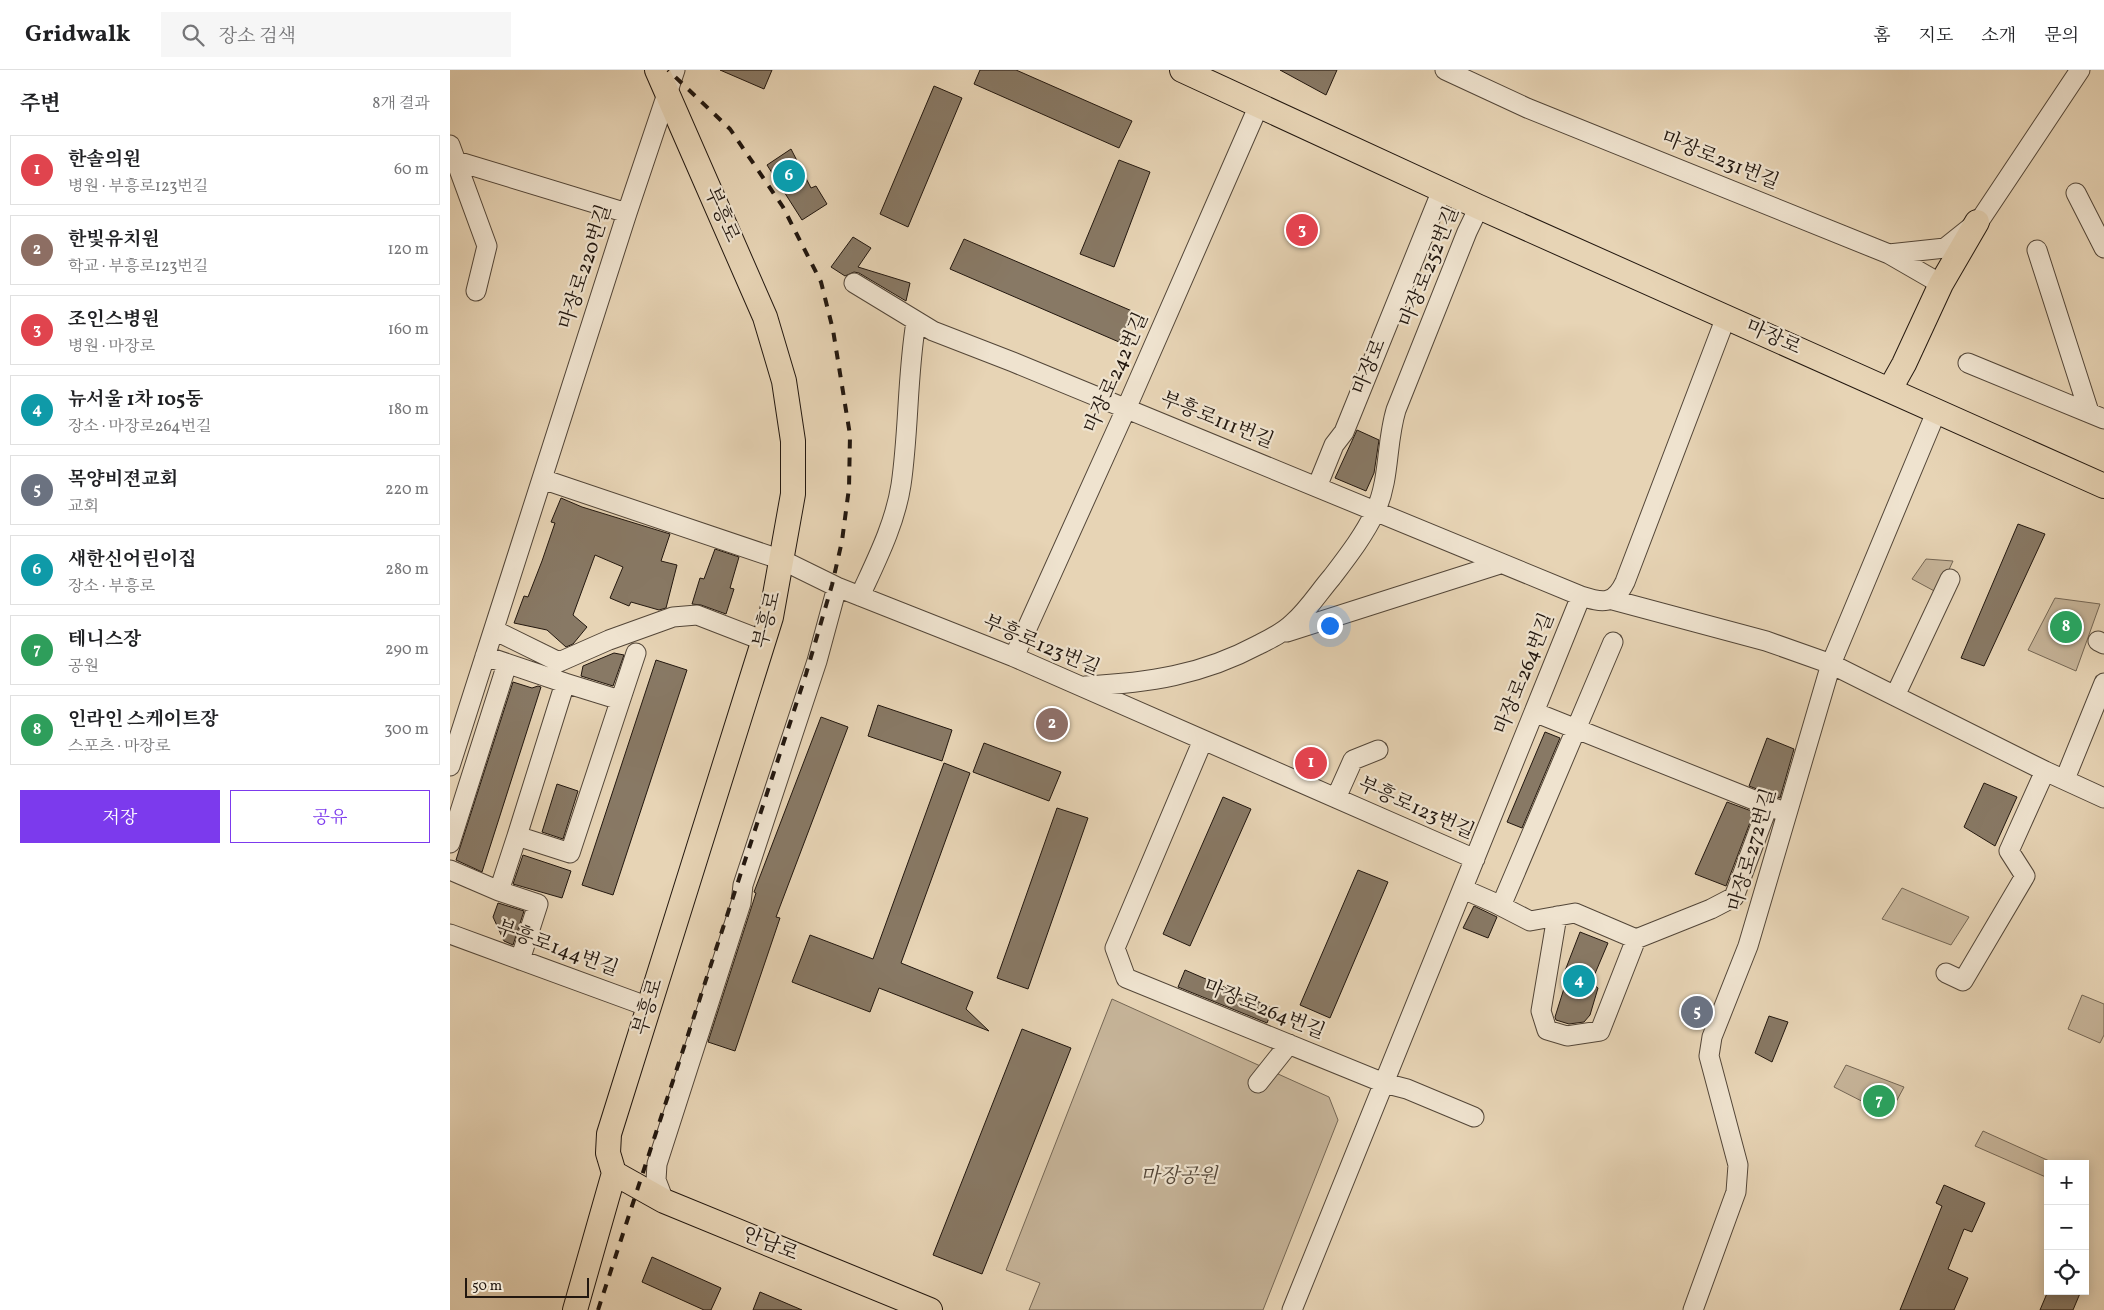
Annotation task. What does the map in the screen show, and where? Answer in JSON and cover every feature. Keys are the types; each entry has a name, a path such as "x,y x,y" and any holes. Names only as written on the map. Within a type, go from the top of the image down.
{"main road":[{"name":"부흥로","path":"614,1173 608,1153 609,1134 771,617 793,494 793,441 784,381 765,317 657,70"},
{"name":"마장로","path":"1182,70 1479,207 2104,486"},
{"path":"1890,390 1941,284 1977,222"},
{"path":"575,1310 614,1173"},
{"name":"안남로","path":"614,1173 664,1201 930,1310"}],"street":[{"name":"마장로220번길","path":"450,766 627,213 675,70"},
{"name":"마장로231번길","path":"1445,70 1536,111 1889,254 1945,248 1977,222 2080,70"},
{"name":"마장로242번길","path":"1014,657 1126,409 1259,105"},
{"path":"452,155 627,213"},
{"path":"452,155 487,246 476,291"},
{"name":"마장로","path":"1317,487 1334,445 1344,432 1442,190"},
{"path":"2076,194 2104,248"},
{"name":"마장로252번길","path":"1080,686 1117,684 1174,677 1232,659 1278,635 1293,624 1305,611 1339,567 1376,510 1386,479 1390,430 1396,410 1467,232 1479,207"},
{"path":"2037,250 2096,415"},
{"path":"1889,254 1941,284"},
{"name":"부흥로111번길","path":"854,283 933,331 1376,510 1500,564 1581,596"},
{"path":"1612,600 1620,592 1726,316"},
{"path":"860,596 886,537 901,486 911,350 916,322"},
{"path":"1968,363 2096,415"},
{"name":"마장로272번길","path":"1693,1310 1736,1192 1738,1178 1738,1165 1709,1056 1712,1037 1748,946 1831,664 1937,410"},
{"path":"542,479 782,560"},
{"name":"부흥로123번길","path":"782,560 837,587 1014,657 1475,859"},
{"path":"1278,635 1500,564"},
{"path":"1895,696 1950,579"},
{"path":"664,1201 656,1180 657,1164 741,903 743,885 817,661 837,587"},
{"path":"1581,596 1594,600 1612,600 1766,641 1831,664 2045,771 2104,798"},
{"name":"마장로264번길","path":"1292,1310 1581,596"},
{"path":"494,630 559,662 608,640 673,617 697,615 764,641"},
{"path":"1501,906 1613,642"},
{"path":"517,836 570,853 636,653"},
{"path":"485,656 620,700"},
{"path":"450,843 507,664"},
{"path":"499,891 565,683"},
{"path":"2065,779 2104,683"},
{"path":"1534,712 1787,814"},
{"name":"마장로264번길","path":"1203,740 1116,948 1126,978 1384,1083"},
{"path":"1336,798 1353,760 1378,750"},
{"path":"1946,973 1963,981 2026,876 2009,851 2045,771"},
{"path":"1463,889 1501,906 1530,922 1575,913 1636,939 1711,908 1734,896 1768,806"},
{"path":"450,870 499,891 538,904 520,960"},
{"path":"1557,916 1541,1011 1547,1030 1567,1036 1600,1031 1636,939"},
{"name":"부흥로144번길","path":"450,934 649,1007"},
{"path":"1258,1083 1289,1044"},
{"path":"1384,1083 1408,1089 1474,1117"}],"green space":[{"path":"1926,559 1953,561 1938,593 1912,579"},
{"path":"2055,598 2100,604 2076,671 2028,650"},
{"path":"1902,888 1969,917 1951,945 1882,919"},
{"path":"2082,995 2104,1004 2104,1035 2100,1043 2068,1029"},
{"name":"마장공원","path":"1112,999 1329,1097 1338,1120 1263,1310 1029,1310 1040,1283 1006,1270"},
{"path":"1846,1065 1904,1087 1889,1115 1834,1087"},
{"path":"1983,1131 2047,1160 2044,1160 2044,1176 1975,1146"}],"building":[{"path":"720,70 772,70 764,89"},
{"path":"980,70 1016,70 1132,121 1119,148 974,84"},
{"path":"1280,70 1337,70 1326,95"},
{"path":"934,86 962,98 908,227 880,214"},
{"path":"791,149 811,188 816,186 827,204 802,220 767,165"},
{"path":"1119,160 1150,172 1114,267 1080,254"},
{"path":"853,237 871,248 858,267 910,283 906,301 859,273 854,272 845,276 831,267"},
{"path":"964,239 1132,311 1119,342 950,269"},
{"path":"1357,430 1379,440 1374,473 1366,491 1335,478"},
{"path":"561,498 582,507 670,534 661,561 677,565 666,608 659,610 631,602 629,606 610,598 623,567 595,555 573,615 587,627 573,644 566,647 547,630 514,623 524,596 528,597 542,561 555,523 551,522"},
{"path":"2018,524 2045,534 1984,666 1961,658"},
{"path":"715,549 739,557 730,588 734,589 726,614 701,605 692,604 700,578 704,579"},
{"path":"614,653 624,655 613,686 581,676 583,666"},
{"path":"656,660 687,670 613,895 582,885"},
{"path":"513,682 532,688 541,687 482,872 456,860"},
{"path":"878,705 952,730 942,761 868,736"},
{"path":"821,717 848,727 776,917 780,918 735,1051 708,1042 756,893 754,892"},
{"path":"1545,732 1560,738 1522,828 1507,822"},
{"path":"1767,738 1794,749 1780,798 1749,786"},
{"path":"984,743 1061,772 1049,801 973,772"},
{"path":"944,763 970,773 901,963 973,992 966,1009 989,1031 879,988 870,1012 792,982 810,935 873,959"},
{"path":"1984,783 2017,797 1995,846 1964,827"},
{"path":"557,784 578,791 563,839 542,832"},
{"path":"1223,797 1251,809 1190,946 1163,934"},
{"path":"1727,802 1754,812 1726,886 1695,874"},
{"path":"1057,808 1088,818 1028,989 997,978"},
{"path":"523,855 571,871 562,898 513,884"},
{"path":"1358,870 1388,882 1330,1018 1300,1005"},
{"path":"498,903 524,911 513,945 504,941 493,917"},
{"path":"1474,906 1497,917 1488,938 1463,928"},
{"path":"1580,932 1608,943 1591,983 1598,988 1590,1015 1584,1022 1569,1024 1556,1020 1555,1017 1567,979 1563,976"},
{"path":"1185,970 1273,1008 1267,1023 1178,987"},
{"path":"1769,1016 1788,1022 1772,1062 1755,1053"},
{"path":"1022,1029 1071,1048 982,1274 933,1255"},
{"path":"1944,1185 1985,1203 1972,1232 1964,1229 1948,1269 1968,1278 1954,1310 1900,1310 1942,1206 1936,1203"},
{"path":"652,1257 721,1288 711,1310 704,1310 642,1282"},
{"path":"760,1292 802,1310 753,1310"},
{"path":"2046,1295 2079,1295 2073,1310 2040,1310"}],"railway":[{"path":"598,1310 806,674 832,585 842,541 849,488 850,435 833,330 821,282 783,207 730,129 668,70"}],"place":[{"name":"새한신어린이집","path":"789,176"},
{"name":"조인스병원","path":"1302,230"},
{"name":"인라인 스케이트장","path":"2066,627"},
{"name":"한빛유치원","path":"1052,724"},
{"name":"한솔의원","path":"1311,763"},
{"name":"뉴서울 1차 105동","path":"1579,981"},
{"name":"목양비젼교회","path":"1697,1012"},
{"name":"테니스장","path":"1879,1101"}]}
